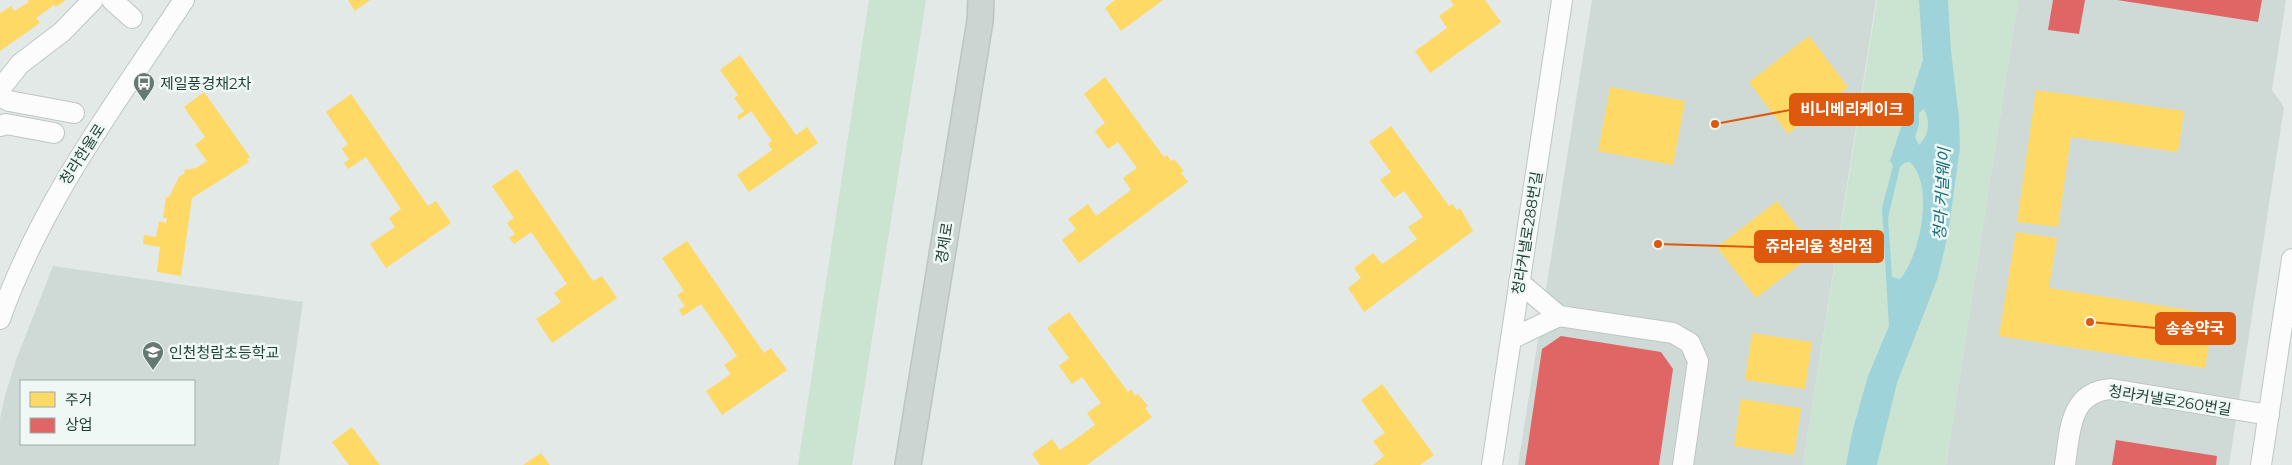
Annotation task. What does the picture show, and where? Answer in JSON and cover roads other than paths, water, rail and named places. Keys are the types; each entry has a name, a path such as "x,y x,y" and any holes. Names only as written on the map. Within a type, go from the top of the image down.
{"main road":[{"name":"경제로","path":"908,465 982,7"}],"street":[{"path":"0,89 20,64 62,32 93,0"},
{"path":"112,0 132,18"},
{"name":"청라한울로","path":"0,319 28,247 63,183 184,0"},
{"name":"청라커낼로288번길","path":"1492,465 1562,0"},
{"path":"0,96 9,101 74,113"},
{"path":"0,126 6,124 54,133"},
{"path":"2261,465 2292,259"},
{"path":"1519,282 1560,316 1673,333 1690,343 1698,361 1683,465"},
{"path":"1511,339 1560,316"},
{"name":"청라커낼로260번길","path":"2065,465 2072,419 2077,406 2099,390 2110,389 2269,415"}],"water":[{"name":"청라 커널웨이","path":"1919,0 1948,0 1960,148 1948,234 1938,277 1897,383 1877,465 1846,465 1853,429 1868,376 1889,326 1882,208 1893,166 1890,161 1923,60","holes":["1924,109 1928,127 1923,141 1919,145 1915,137 1919,124 1919,113","1910,162 1918,173 1922,187 1922,221 1914,254 1900,279 1892,277 1888,218 1900,167 1904,163"]}],"place":[{"name":"제일풍경채2차","path":"144,102"},
{"name":"비니베리케이크","path":"1715,124"},
{"name":"쥬라리움 청라점","path":"1658,244"},
{"name":"송송약국","path":"2090,322"},
{"name":"인천청람초등학교","path":"153,371"}]}
